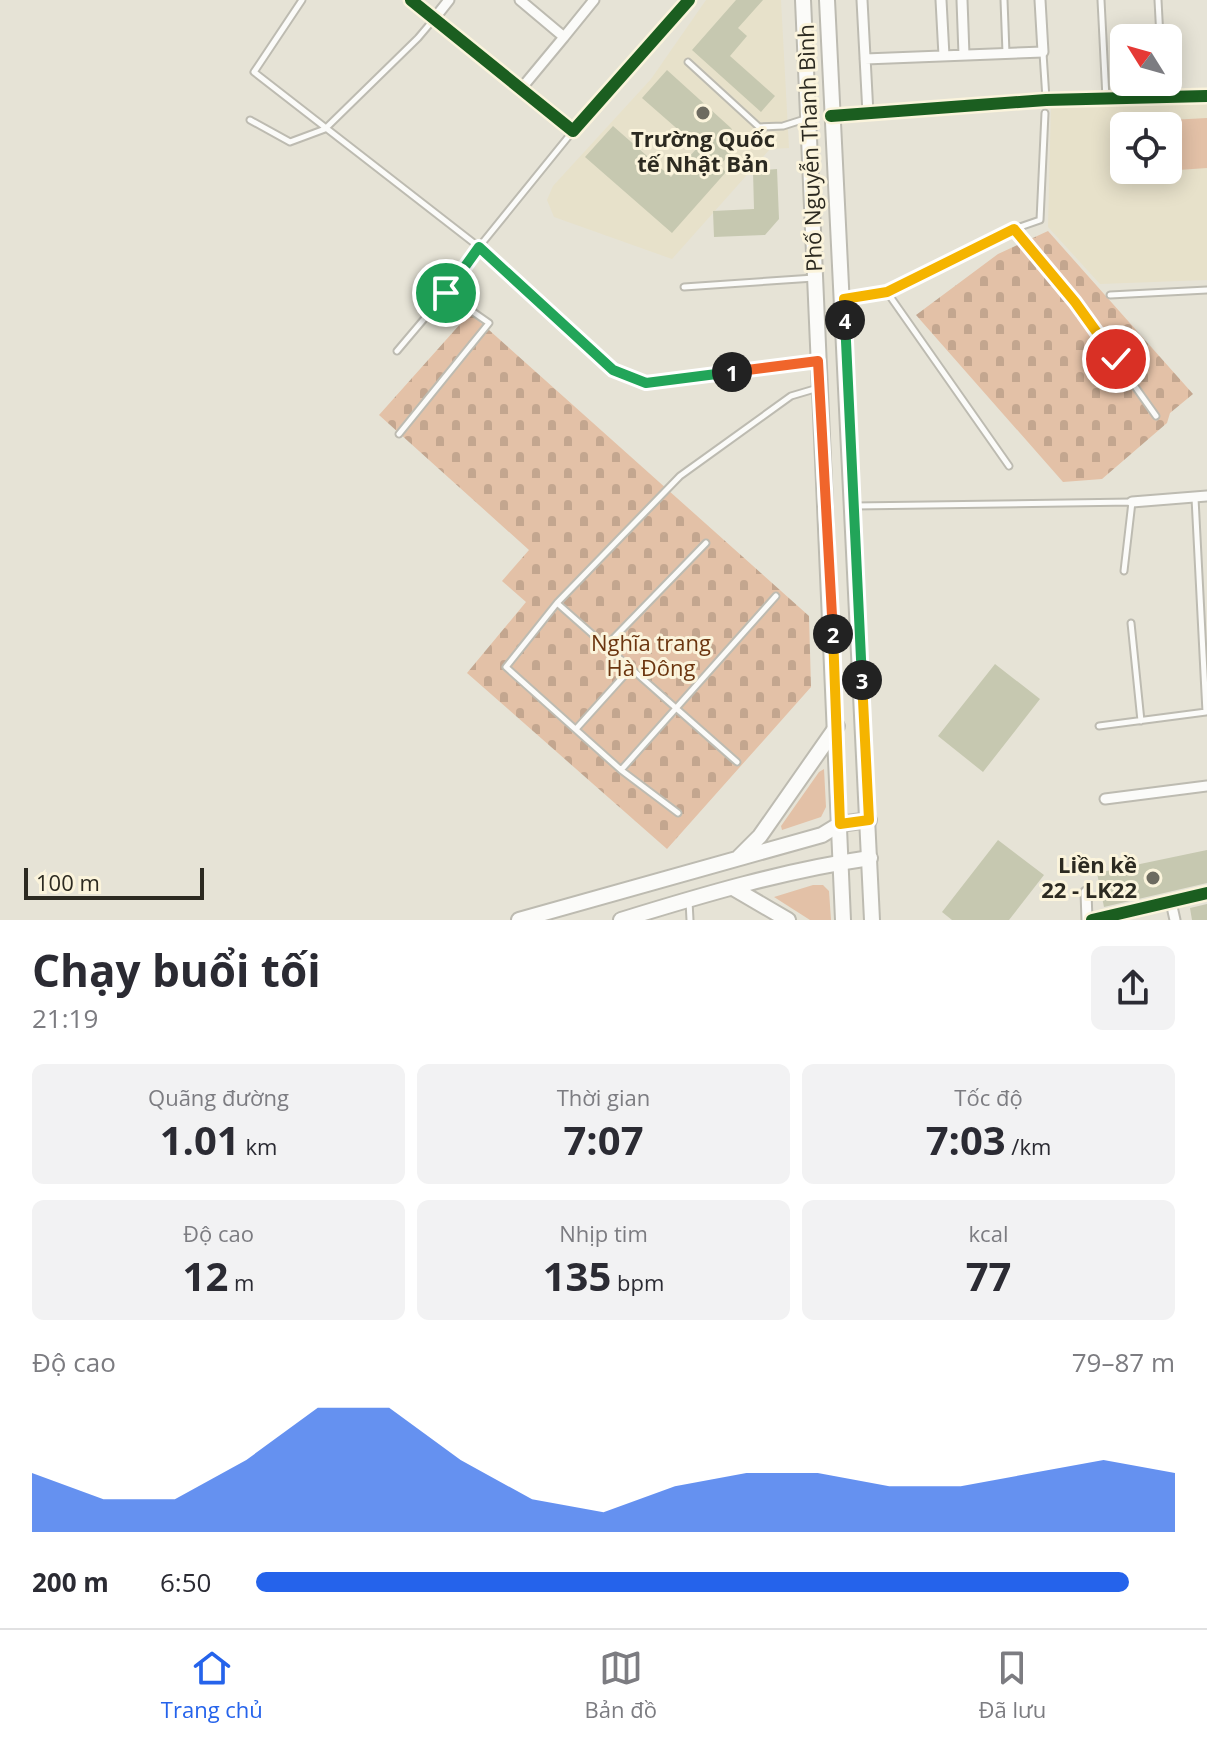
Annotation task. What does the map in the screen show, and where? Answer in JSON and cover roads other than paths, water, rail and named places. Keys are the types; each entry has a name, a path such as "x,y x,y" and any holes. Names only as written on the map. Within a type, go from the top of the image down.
{"main road":[{"name":"Phố Nguyễn Thanh Bình","path":"803,0 837,726 843,920"},
{"name":"Phố Nguyễn Thanh Bình","path":"827,0 872,920"},
{"path":"739,858 760,836 837,726"},
{"path":"519,920 822,835 840,824 869,820"},
{"path":"621,920 733,888 870,858"},
{"path":"733,888 788,920"}],"street":[{"path":"411,0 573,131 689,0"},
{"path":"434,19 449,0"},
{"path":"520,0 564,37"},
{"path":"520,90 594,0"},
{"path":"862,0 868,114"},
{"path":"941,0 944,56"},
{"path":"962,0 964,55"},
{"path":"865,59 1043,52 1040,0"},
{"path":"831,116 1046,100 1207,96"},
{"path":"1132,502 1207,496"},
{"path":"1105,799 1207,786"},
{"path":"1086,892 1090,920 1207,893"},
{"path":"1171,902 1175,920"}],"lane":[{"path":"302,0 254,72 479,247 613,370 646,383 818,361"},
{"path":"1004,0 1007,54"},
{"path":"1101,0 1106,99"},
{"path":"1158,0 1159,24"},
{"path":"250,120 290,142 325,129 434,19"},
{"path":"1043,52 1046,100"},
{"path":"688,62 759,127 783,126 809,118"},
{"path":"844,299 887,292 1014,229 1040,220 1045,113"},
{"path":"397,351 573,131"},
{"path":"1014,229 1075,302 1156,416"},
{"path":"684,287 815,278"},
{"path":"1110,295 1207,290"},
{"path":"887,292 1009,466"},
{"path":"399,434 489,323 446,293"},
{"path":"678,813 621,770 506,667 557,603 680,476 791,396 819,388"},
{"path":"1099,726 1206,712 1195,497"},
{"path":"853,506 1132,502 1124,571"},
{"path":"606,646 706,543"},
{"path":"621,770 776,596"},
{"path":"557,603 737,762"},
{"path":"1131,623 1141,721"},
{"path":"576,729 631,668"},
{"path":"689,900 690,920"}],"place":[{"name":"Trường Quốc tế Nhật Bản","path":"703,113"},
{"name":"Liền kề 22 - LK22","path":"1153,878"}],"park label":[{"name":"Nghĩa trang Hà Đông","path":"651,656"}]}
